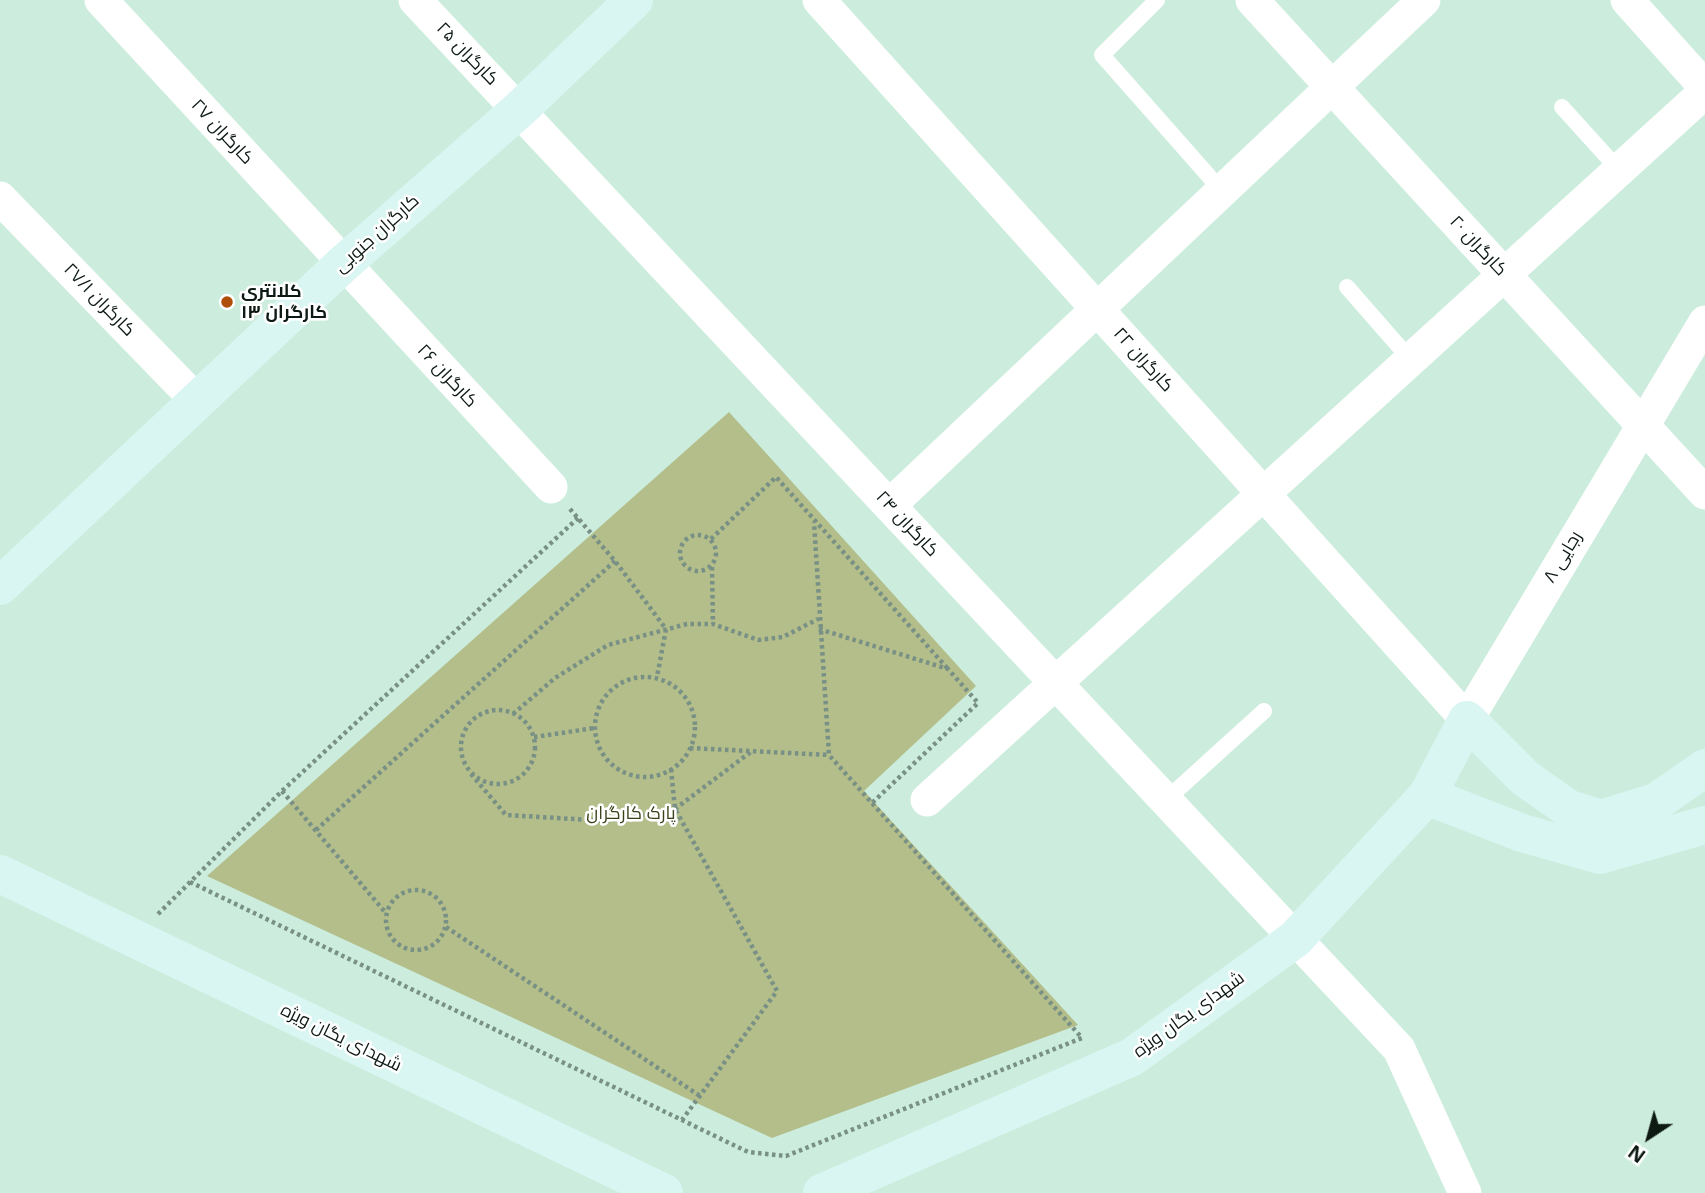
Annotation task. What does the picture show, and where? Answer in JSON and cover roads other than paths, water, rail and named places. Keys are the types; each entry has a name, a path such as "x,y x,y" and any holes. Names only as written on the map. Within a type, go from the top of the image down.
{"street":[{"name":"کارگران ۲۷","path":"101,0 343,264"},
{"name":"کارگران ۲۵","path":"415,0 520,108"},
{"name":"کارگران جنوبی","path":"5,571 198,401 343,264 520,108 634,0"},
{"name":"کارگران ۲۲","path":"819,0 1467,720"},
{"name":"کارگران ۲۰","path":"1252,0 1705,493"},
{"path":"890,505 1424,0"},
{"path":"927,800 1054,681 1705,89 1627,0"},
{"name":"کارگران ۲۴","path":"520,108 1399,1049 1465,1193"},
{"name":"کارگران ۲۷/۱","path":"0,198 198,401"},
{"name":"کارگران ۲۶","path":"343,264 551,488"},
{"name":"رجایی ۸","path":"1427,796 1467,720 1705,322"},
{"path":"1467,720 1525,778 1569,809 1601,819 1656,802 1705,768"},
{"path":"1427,796 1521,833 1600,855 1705,825"},
{"name":"شهدای یگان ویژه","path":"822,1193 1132,1057 1295,939 1427,796"},
{"name":"شهدای یگان ویژه","path":"6,878 664,1193"}],"lane":[{"path":"1157,0 1102,55 1223,191"},
{"path":"1562,107 1619,170"},
{"path":"1347,287 1410,359"},
{"path":"1166,800 1264,711"}],"place":[{"name":"کلانتری ۱۳ کارگران","path":"227,302"}],"park label":[{"name":"پارک کارگران","path":"631,814"}]}
